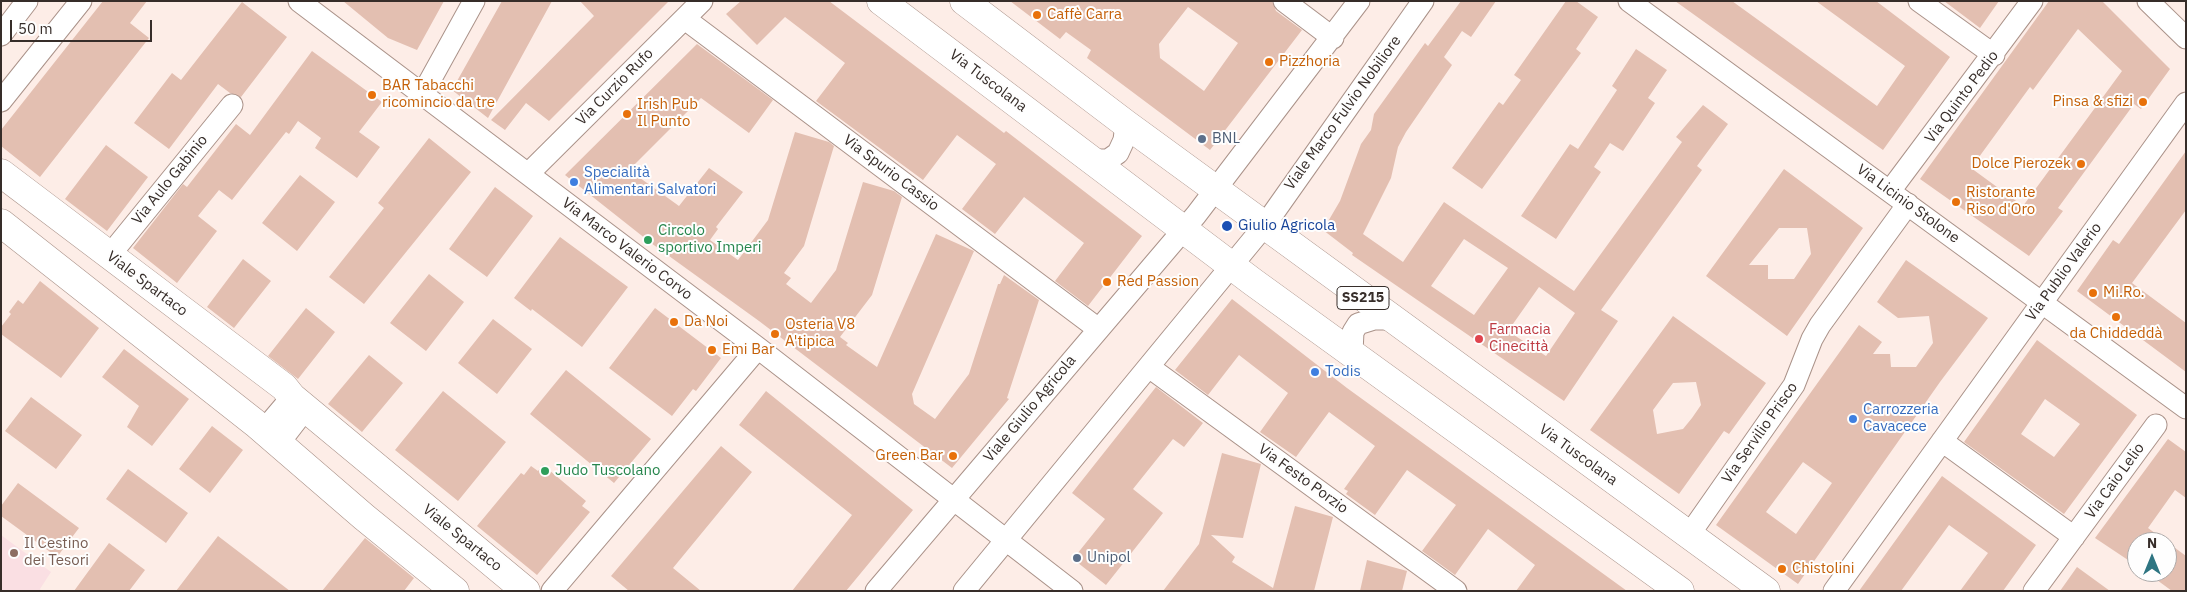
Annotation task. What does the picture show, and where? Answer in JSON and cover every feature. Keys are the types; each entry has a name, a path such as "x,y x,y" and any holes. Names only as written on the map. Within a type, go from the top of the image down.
{"main road":[{"name":"Via Tuscolana","path":"881,1 1232,266 1680,591"},
{"name":"Via Tuscolana","path":"964,1 1126,124 1391,319 1766,591"},
{"name":"Viale Spartaco","path":"1,173 284,387 299,402 526,591"},
{"path":"1,224 272,437 364,517 455,591"}],"street":[{"path":"1,35 27,1"},
{"path":"1,101 81,1"},
{"name":"Via Marco Valerio Corvo","path":"299,1 955,498 1072,591"},
{"path":"422,95 474,1"},
{"name":"Via Curzio Rufo","path":"528,174 702,1"},
{"path":"1284,1 1333,38"},
{"path":"1184,228 1216,190 1333,38 1359,1"},
{"name":"Viale Marco Fulvio Nobiliore","path":"1265,225 1423,1"},
{"name":"Via Licinio Stolone","path":"1629,1 2186,408"},
{"path":"1919,1 1994,55"},
{"name":"Via Quinto Pedio","path":"1890,191 1994,55 2032,1"},
{"path":"2148,1 2186,38"},
{"name":"Via Spurio Cassio","path":"685,18 1097,328"},
{"name":"Via Publio Valerio","path":"1834,591 2186,103"},
{"name":"Via Aulo Gabinio","path":"109,256 232,105"},
{"path":"1094,160 1108,160 1118,153 1124,140 1126,124"},
{"name":"Via Servilio Prisco","path":"1689,535 1789,393 1798,377 1812,339 1820,325 1908,204"},
{"path":"964,591 1265,225"},
{"name":"Viale Giulio Agricola","path":"876,591 1097,328 1184,228"},
{"path":"1352,352 1352,332 1358,324 1374,319 1391,319"},
{"path":"552,591 758,348"},
{"name":"Via Festo Porzio","path":"1149,367 1456,591"},
{"path":"272,437 299,402"},
{"name":"Via Caio Lelio","path":"2034,591 2156,425"},
{"path":"1942,441 2074,537"}],"shaded area":[{"name":"Il Cestino dei Tesori","path":"1,535 51,572 40,589 41,591 1,591"}],"building":[{"path":"103,1 147,1 130,23 149,38 40,177 1,146 1,130"},
{"path":"343,1 444,1 417,50 388,38"},
{"path":"502,1 552,1 488,118 452,90"},
{"path":"580,1 669,1 549,121 526,103 505,130 491,120 594,16"},
{"path":"741,1 829,1 1004,133 1006,131 1142,236 1088,306 1055,281 1084,243 1024,197 995,234 962,209 996,164 957,135 923,180 816,101 845,63 785,17 757,45 726,14"},
{"path":"1010,1 1272,1 1276,11 1302,30 1210,150 1087,58 1091,50 1066,32 1060,39","holes":["1188,7 1238,43 1204,91 1160,58 1159,44"]},
{"path":"1461,1 1496,1 1471,37 1462,31 1444,57 1452,65 1406,132 1398,147 1391,178 1363,234 1403,262 1444,202 1574,291 1682,142 1676,137 1703,105 1728,124 1697,166 1702,170 1601,310 1618,321 1564,401 1352,255 1353,253 1323,230 1340,201 1361,144 1371,130 1374,114 1425,43 1428,46","holes":["1464,239 1508,268 1474,315 1431,286","1539,287 1575,313 1546,356 1508,331"]},
{"path":"1566,1 1576,1 1598,17 1576,49 1581,53 1482,189 1452,168 1499,102 1503,105 1521,80 1514,75"},
{"path":"1675,1 1732,1 1877,106 1905,66 1816,1 1876,1 1950,57 1883,150"},
{"path":"1944,1 1999,1 1980,28"},
{"path":"2049,1 2102,1 2170,69 2141,109 2134,104 2058,208 2063,211 2029,256 1920,179","holes":["2078,29 2122,71 2023,206 1971,168 2030,87 2033,90"]},
{"path":"242,2 287,37 241,97 230,93 218,84 169,149 134,123 172,73 181,80"},
{"path":"697,44 773,100 749,133 701,98 629,170 679,206 709,168 743,192 716,227 718,229 710,240 738,260 768,220 795,132 829,142 834,146 804,246 784,273 791,278 786,284 811,303 836,270 863,182 894,191 902,197 872,295 840,337 848,343 846,345 877,367 936,234 974,251 912,394 914,404 935,419 969,374 998,284 1000,284 1004,275 1039,300 1007,398 1009,399 952,468 759,321 651,243 565,175"},
{"path":"1636,49 1667,70 1648,98 1655,103 1623,151 1610,143 1594,167 1601,172 1556,239 1521,216 1570,144 1578,149 1617,90 1612,86"},
{"path":"312,51 382,102 359,132 380,147 357,178 315,148 321,138 298,121 289,134 286,132 232,200 219,190 198,216 217,231 177,283 133,248 183,184 187,187 236,124 250,135"},
{"path":"429,138 471,172 364,304 329,277 384,208 378,203"},
{"path":"106,145 148,177 107,231 65,199"},
{"path":"2186,151 2186,210 2132,283 2186,323 2186,372 2077,291 2113,240 2119,244"},
{"path":"1784,169 1863,228 1787,336 1706,276","holes":["1779,228 1807,228 1811,254 1794,279 1768,279 1768,265 1749,265"]},
{"path":"300,175 335,202 297,251 262,223"},
{"path":"495,187 533,216 487,277 449,249"},
{"path":"560,237 628,287 582,347 532,309 531,311 514,298"},
{"path":"243,259 271,281 234,328 207,307"},
{"path":"1906,260 1988,318 1940,382 1798,584 1716,525 1859,325 1882,342 1873,354 1890,354 1891,367 1916,367 1933,343 1929,316 1898,318 1877,302","holes":["1803,462 1832,483 1796,534 1766,512"]},
{"path":"429,274 464,302 426,351 390,323"},
{"path":"40,281 99,328 61,378 1,334 1,327 11,314 9,312 18,300 23,304"},
{"path":"1232,299 1347,388 1627,591 1516,591 1535,565 1488,529 1455,575 1422,551 1456,505 1407,470 1375,515 1346,494 1348,491 1344,489 1375,446 1329,412 1296,457 1260,432 1288,393 1239,355 1208,395 1175,370"},
{"path":"306,308 335,332 298,379 268,356"},
{"path":"655,308 721,358 696,391 693,389 672,416 609,368"},
{"path":"1673,316 1766,383 1729,434 1724,431 1679,494 1590,430","holes":["1696,382 1701,405 1683,429 1657,434 1653,410 1673,383"]},
{"path":"493,319 532,349 497,394 458,363"},
{"path":"2037,340 2137,415 2064,514 1964,442","holes":["2045,399 2080,424 2054,457 2021,434"]},
{"path":"124,349 189,399 152,446 127,427 139,406 102,377"},
{"path":"369,355 403,383 362,432 328,404"},
{"path":"566,370 651,439 614,483 530,414"},
{"path":"1156,387 1203,423 1184,447 1173,439 1133,489 1163,513 1106,585 1073,559 1105,519 1072,493"},
{"path":"443,391 506,442 458,501 395,450"},
{"path":"766,391 913,510 846,591 792,591 852,515 739,425"},
{"path":"31,397 82,435 56,469 5,431"},
{"path":"212,426 243,450 210,493 179,469"},
{"path":"2168,439 2186,452 2186,498 2175,490 2148,528 2153,532 2127,532 2127,559 2095,538"},
{"path":"721,446 752,472 673,568 701,591 629,591 611,576"},
{"path":"1222,453 1261,464 1243,538 1211,535 1235,557 1232,562 1273,588 1295,506 1333,517 1314,591 1163,591 1199,544"},
{"path":"543,465 586,501 582,506 590,512 537,575 477,526 521,473 524,475 531,466 538,471"},
{"path":"128,469 188,513 166,543 106,499"},
{"path":"1942,476 2036,545 2003,591 1960,591 1988,553 1949,525 1901,591 1859,591"},
{"path":"18,483 79,528 57,557 1,516 1,506"},
{"path":"218,536 290,591 176,591"},
{"path":"365,538 414,578 404,591 322,591"},
{"path":"109,543 145,570 129,591 74,591"},
{"path":"2177,549 2186,556 2186,591 2172,591 2160,582 2177,582"},
{"path":"1367,560 1407,571 1402,591 1360,591"},
{"path":"2077,567 2110,591 2060,591"}],"place":[{"name":"Caffè Carra","path":"1037,15"},
{"name":"Pizzhoria","path":"1269,62"},
{"name":"BAR Tabacchi ricomincio da tre","path":"372,95"},
{"name":"Pinsa & sfizi","path":"2143,102"},
{"name":"Irish Pub Il Punto","path":"627,114"},
{"name":"BNL","path":"1202,139"},
{"name":"Dolce Pierozek","path":"2081,164"},
{"name":"Specialità Alimentari Salvatori","path":"574,182"},
{"name":"Ristorante Riso d'Oro","path":"1956,202"},
{"name":"Giulio Agricola","path":"1227,226"},
{"name":"Circolo sportivo Imperi","path":"648,240"},
{"name":"Red Passion","path":"1107,282"},
{"name":"Mi.Ro.","path":"2093,293"},
{"name":"da Chiddeddà","path":"2116,317"},
{"name":"Da Noi","path":"674,322"},
{"name":"Osteria V8 A'tipica","path":"775,334"},
{"name":"Farmacia Cinecittà","path":"1479,339"},
{"name":"Emi Bar","path":"712,350"},
{"name":"Todis","path":"1315,372"},
{"name":"Carrozzeria Cavacece","path":"1853,419"},
{"name":"Green Bar","path":"953,456"},
{"name":"Judo Tuscolano","path":"545,471"},
{"name":"Il Cestino dei Tesori","path":"14,553"},
{"name":"Unipol","path":"1077,558"},
{"name":"Chistolini","path":"1782,569"}]}
